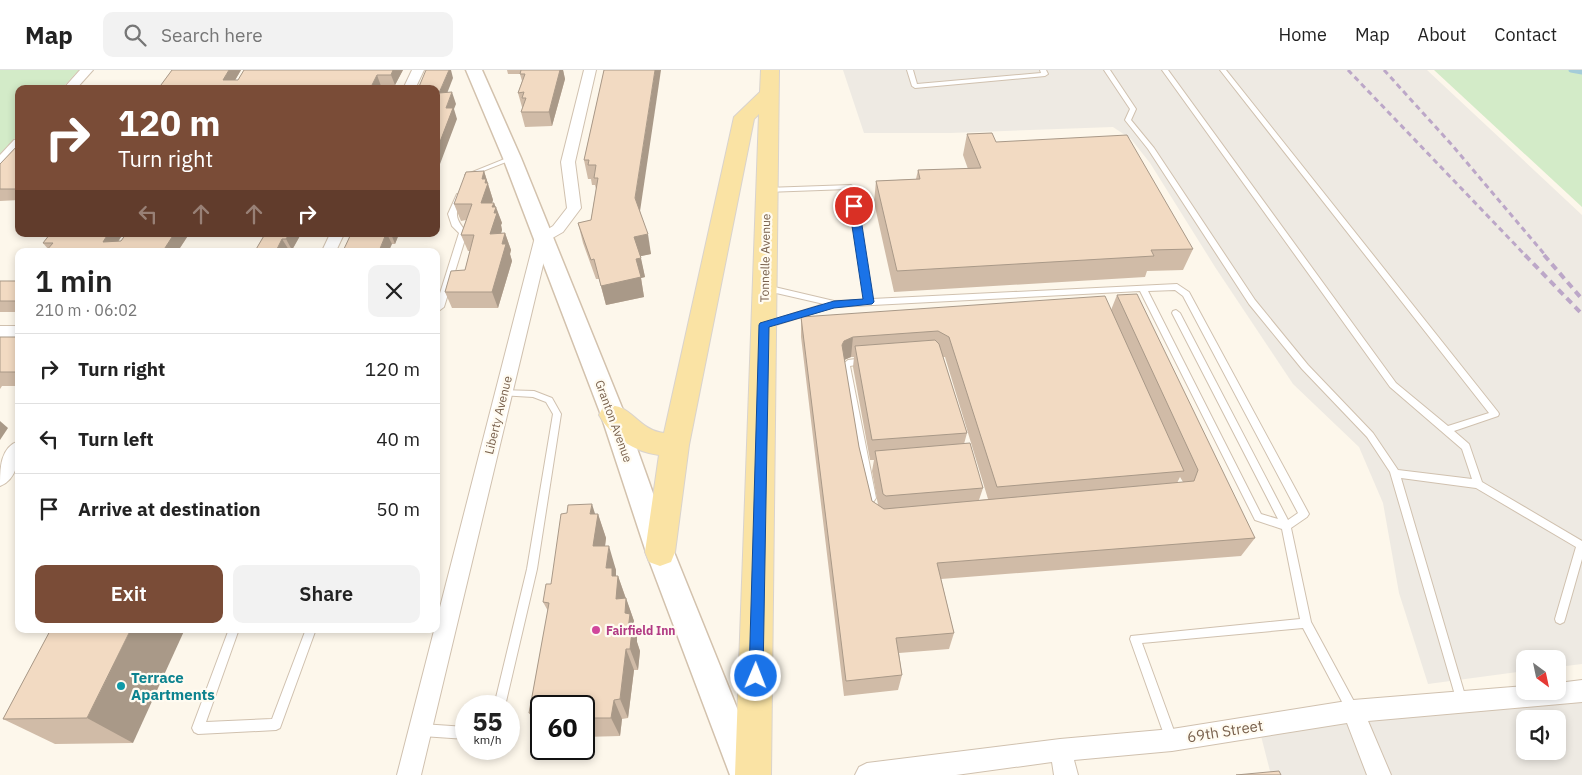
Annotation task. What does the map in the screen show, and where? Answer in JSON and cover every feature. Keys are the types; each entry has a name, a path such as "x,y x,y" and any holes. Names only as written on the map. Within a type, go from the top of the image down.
{"main road":[{"name":"Tonnelle Avenue","path":"753,775 770,70"},
{"path":"660,552 675,444 744,117 769,94"},
{"path":"613,415 639,438 649,444 675,444"}],"street":[{"path":"73,85 87,70"},
{"path":"411,85 418,70"},
{"name":"Granton Avenue","path":"474,70 512,158 613,415 660,552 747,775"},
{"path":"542,236 558,229 574,208 568,162 590,70"},
{"path":"0,163 15,147"},
{"name":"Liberty Avenue","path":"409,775 542,236"},
{"path":"0,332 15,332"},
{"path":"0,478 15,454"},
{"name":"69th Street","path":"867,775 1060,750 1172,740 1353,711 1462,703 1582,691"},
{"path":"1353,711 1379,775"},
{"path":"1060,750 1066,775"}],"lane":[{"path":"910,70 915,86 1045,74 1043,70"},
{"path":"1107,70 1133,109 1128,120 1151,148 1252,302 1305,367 1370,435 1395,473 1462,703"},
{"path":"1165,70 1393,385 1466,447 1478,484"},
{"path":"1223,70 1495,414 1447,430"},
{"path":"440,306 463,233 456,226 452,214 466,176 512,158"},
{"path":"766,190 851,187 869,302"},
{"path":"765,287 834,304"},
{"path":"764,325 834,304 1176,287 1186,294 1304,514 1286,526"},
{"path":"1143,288 1258,517 1286,526"},
{"path":"1092,291 1096,300"},
{"path":"1176,314 1286,526 1306,624 1353,711"},
{"path":"872,507 869,465 846,365 850,362 878,360"},
{"path":"502,695 532,569 557,414 548,400 534,394 503,393"},
{"path":"1395,473 1478,484 1580,545 1560,619"},
{"path":"1172,740 1135,639 1306,624"},
{"path":"233,633 198,728 276,724 310,633"},
{"path":"420,730 455,732"}],"shaded area":[{"path":"843,70 1427,70 1582,215 1582,664 1566,666 1566,650 1516,650 1516,672 1428,684 1399,593 1383,503 1359,447 1293,384 1215,267 1150,163 1131,139 1113,127 950,133 864,133"},
{"path":"1582,700 1582,775 1271,775 1260,732"}],"green space":[{"path":"0,70 79,70 65,85 15,85 15,138 0,154"},
{"path":"1434,70 1582,70 1582,207"}],"building":[{"path":"172,70 229,70 223,80 238,80 244,70 393,70 391,75 377,75 372,85 161,85"},
{"path":"426,70 449,70 440,91 440,85 420,85"},
{"path":"521,70 560,70 549,112 521,112 526,98 522,98 524,92 518,93 525,74 520,74"},
{"path":"604,70 655,70 635,198 648,234 634,237 641,258 636,259 641,277 601,286 594,259 591,260 578,223 591,220 598,178 594,178 596,165 588,165 589,160 584,160"},
{"path":"452,92 446,108 453,108 440,142 440,93"},
{"path":"992,133 996,142 1127,135 1193,249 1151,250 1154,256 897,271 876,181 920,179 918,170 981,168 967,134"},
{"path":"15,148 15,189 0,189 0,164"},
{"path":"484,171 482,179 486,179 485,183 488,183 481,203 494,203 492,207 496,207 494,213 497,213 490,234 505,233 502,244 506,244 492,292 445,292 451,271 465,270 474,235 461,235 472,204 454,204 466,172"},
{"path":"48,237 106,237 103,242 121,241 124,237 172,237 165,248 49,248 53,243 43,243"},
{"path":"263,237 287,237 282,239 278,248 257,248"},
{"path":"350,237 385,237 380,248 344,248"},
{"path":"0,281 15,281 15,301 0,301"},
{"path":"1137,294 1255,538 937,563 954,633 896,638 902,675 846,681 801,317 1105,296 1184,471 997,487 949,337 938,331 853,337 844,341 842,345 859,447 872,501 884,509 1194,481 1198,470 1117,295"},
{"path":"0,337 15,337 15,372 0,372"},
{"path":"935,340 939,344 967,433 872,440 855,346"},
{"path":"970,443 983,488 886,496 883,494 875,451"},
{"name":"Fairfield Inn","path":"592,504 590,514 598,514 593,546 609,546 606,568 612,568 612,576 618,576 616,599 626,598 625,613 630,614 628,629 632,630 630,649 626,649 620,699 614,700 611,718 595,718 595,695 532,695 549,603 543,602 546,584 551,584 561,514 567,513 568,505"},
{"path":"49,633 129,633 87,718 3,719"},
{"path":"1279,771 1281,775 1236,775"}],"waterway":[{"path":"1571,70 1582,72"}],"railway":[{"path":"1348,70 1526,256"},
{"path":"1384,70 1452,145 1546,256"},
{"path":"1525,255 1582,314"},
{"path":"1544,255 1582,299"}],"place":[{"name":"Fairfield Inn","path":"596,630"},
{"name":"Terrace Apartments","path":"121,686"}],"route":[{"path":"756,676 764,325 834,304 869,302 854,206"}]}
